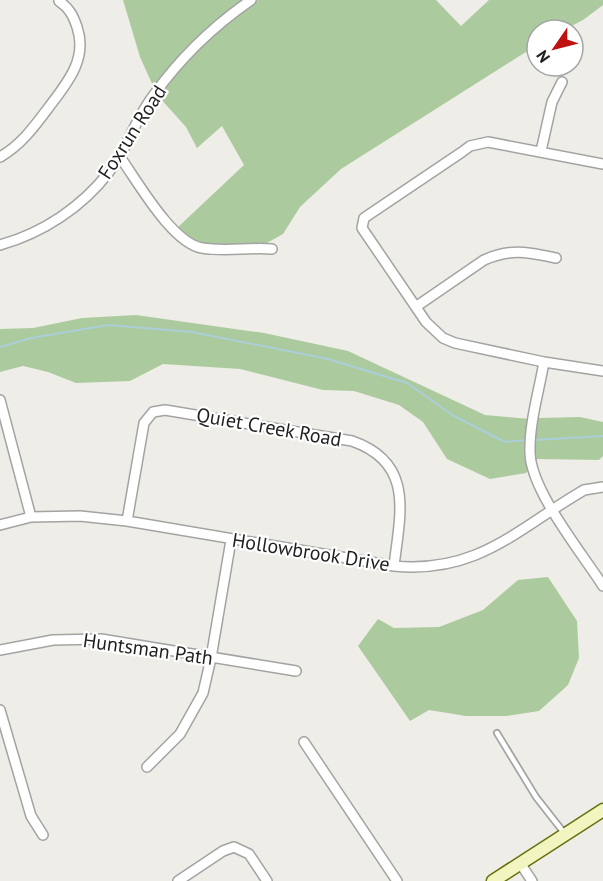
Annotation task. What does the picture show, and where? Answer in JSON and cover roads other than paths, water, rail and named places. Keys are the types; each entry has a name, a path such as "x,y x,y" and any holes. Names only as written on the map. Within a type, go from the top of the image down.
{"street":[{"name":"Foxrun Road","path":"0,245 38,231 68,213 103,180 120,157 151,98 170,73 219,23 251,0"},
{"path":"0,157 27,136 75,69 80,51 79,33 68,7 59,1"},
{"path":"541,151 552,102 562,82"},
{"path":"603,164 488,142 470,147 364,218 362,223 362,228 426,322 447,340 544,362 603,371"},
{"path":"120,157 172,229 183,239 201,248 272,249"},
{"path":"417,306 484,260 496,255 518,251 556,258"},
{"path":"544,362 530,442 530,455 537,482 603,586"},
{"path":"0,400 31,517"},
{"name":"Quiet Creek Road","path":"127,522 144,423 153,412 165,410 352,441 377,454 392,471 400,492 401,504 394,566"},
{"name":"Hollowbrook Drive","path":"0,525 31,517 80,516 394,566 419,568 464,560 491,549 552,508 584,490 603,487"},
{"path":"147,766 180,734 203,693 212,657 231,540"},
{"name":"Huntsman Path","path":"0,650 53,640 89,639 296,671"},
{"path":"0,710 31,816 43,835"},
{"path":"304,742 397,881"},
{"path":"493,881 603,810"},
{"path":"178,881 223,851 234,847 245,850 249,854 267,881"},
{"path":"520,863 532,881"}],"lane":[{"path":"497,734 536,797 565,834"}],"waterway":[{"path":"0,347 31,338 108,325 192,332 328,359 407,383 454,416 505,442 528,440"},
{"path":"534,440 603,436"}]}
